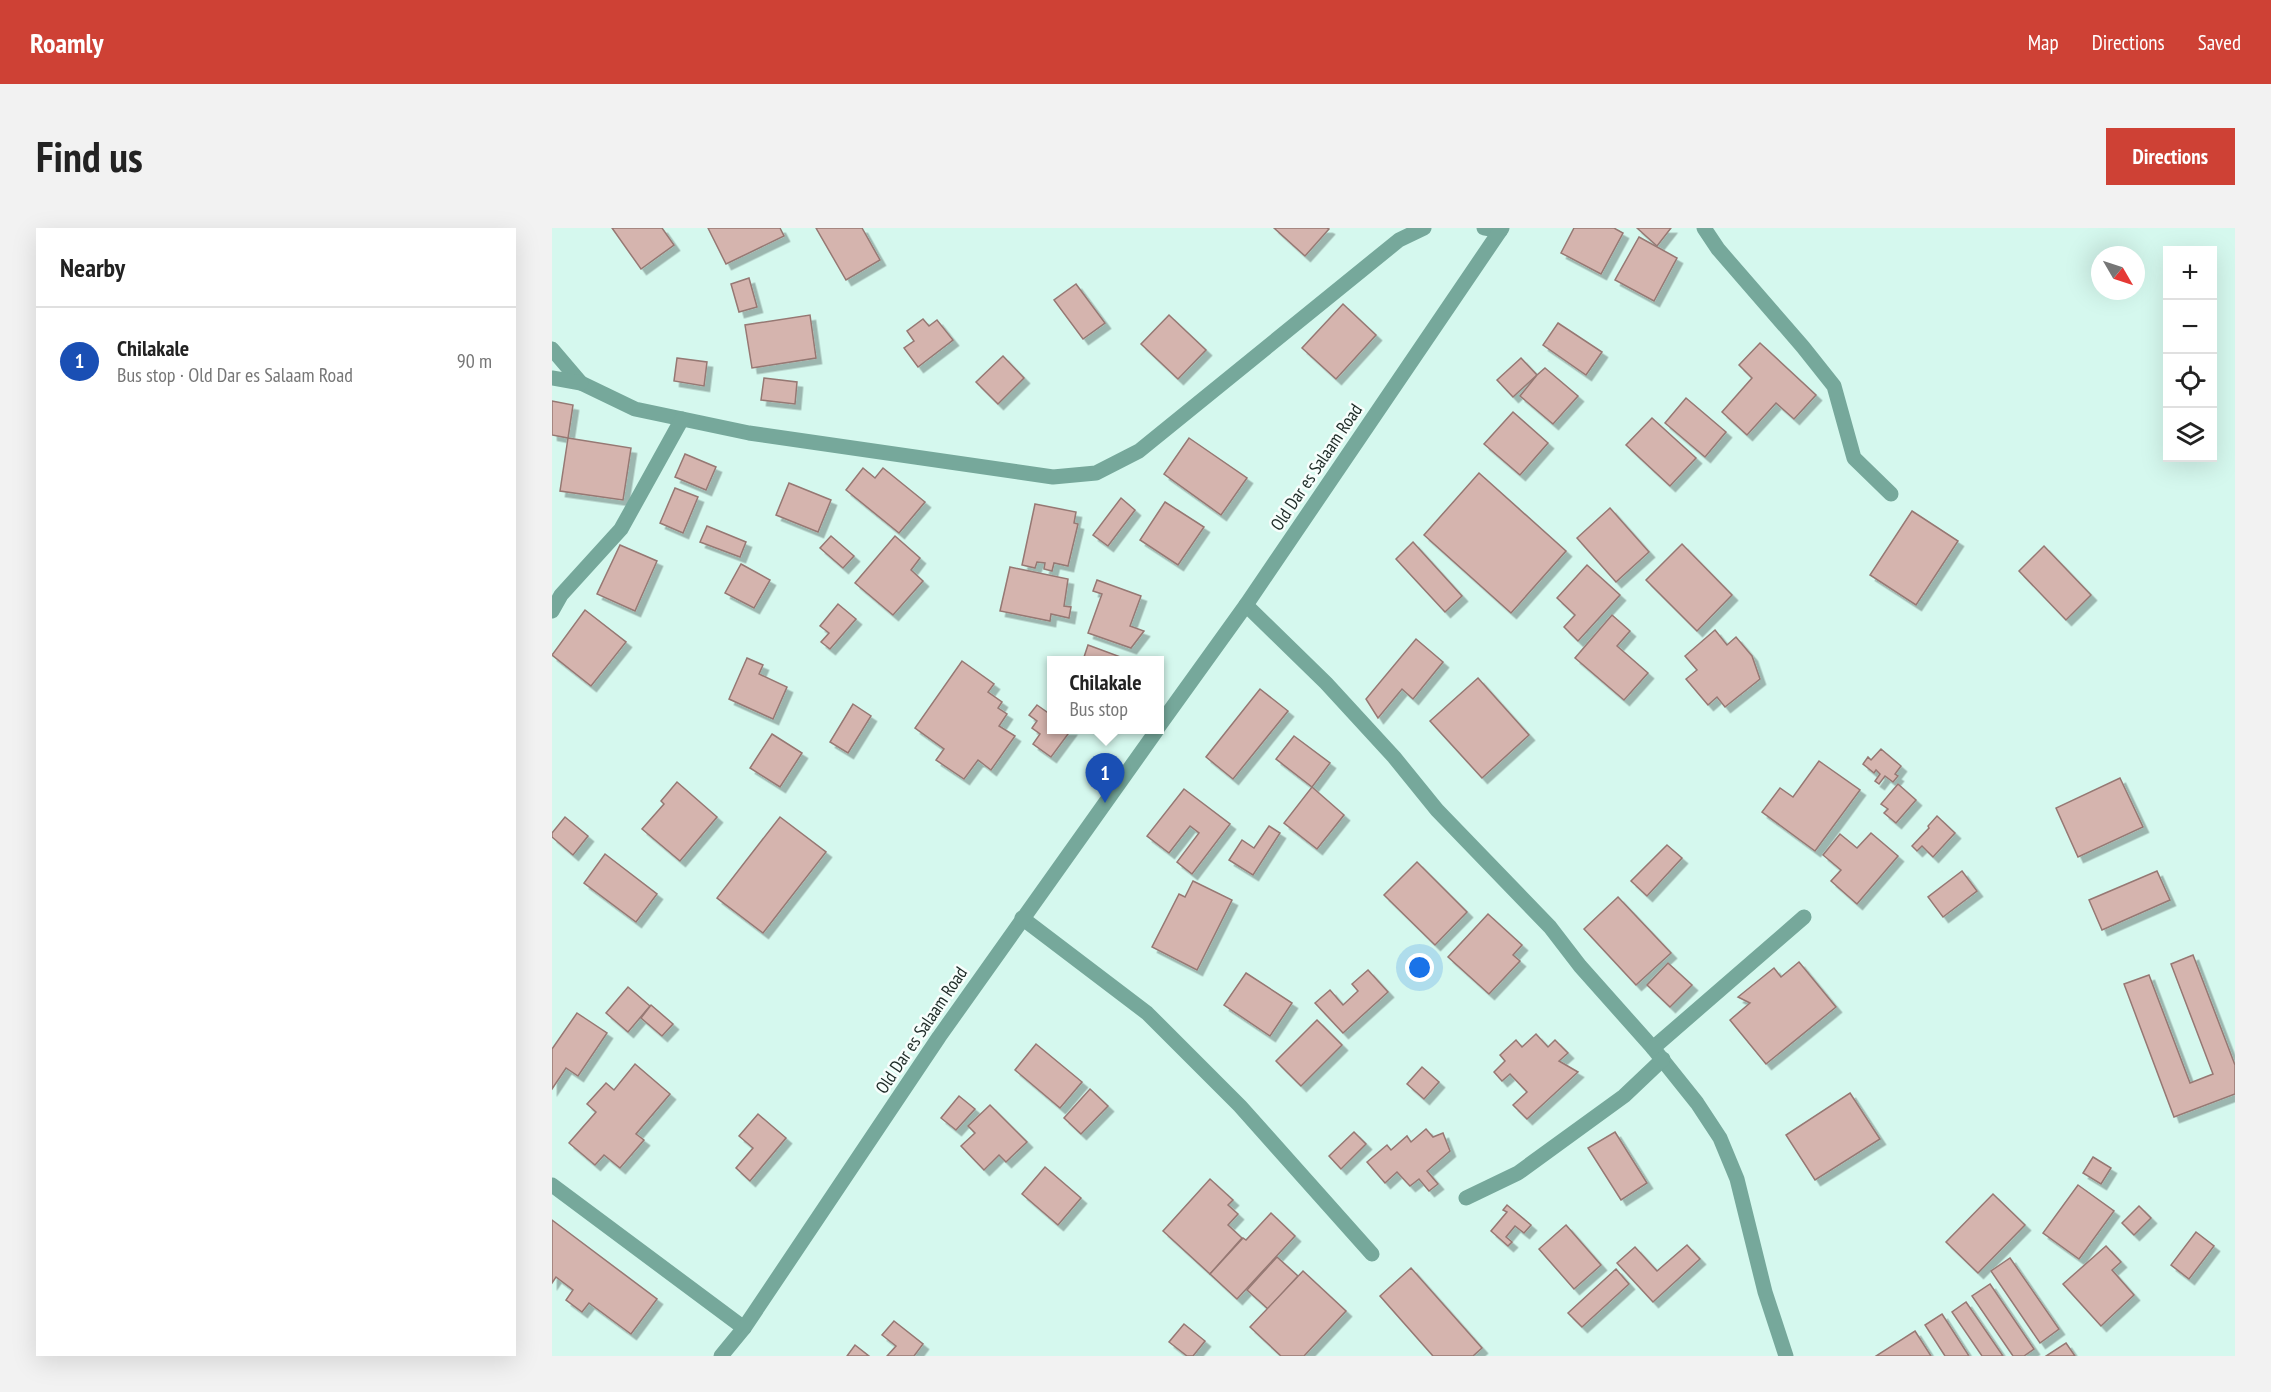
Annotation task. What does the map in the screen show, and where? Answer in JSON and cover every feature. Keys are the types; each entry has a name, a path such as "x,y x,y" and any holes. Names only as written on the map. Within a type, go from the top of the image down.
{"street":[{"path":"552,378 581,383 635,409 749,433 1053,477 1096,473 1139,451 1399,240 1424,228"},
{"path":"1484,228 1501,230"},
{"path":"1704,228 1718,249 1834,386 1854,458 1891,494"},
{"name":"Old Dar es Salaam Road","path":"1164,720 1246,605 1501,230"},
{"path":"552,349 581,383"},
{"path":"552,611 561,595 621,529 682,419"},
{"path":"1246,605 1326,683 1394,757 1437,810 1550,927 1580,966 1658,1053 1697,1103 1720,1138 1737,1179 1766,1292 1786,1356"},
{"name":"Old Dar es Salaam Road","path":"721,1356 744,1328 1022,918 1154,734"},
{"path":"1466,1197 1518,1173 1624,1096 1658,1053 1804,917"},
{"path":"1022,918 1148,1013 1240,1106 1372,1254"},
{"path":"552,1185 744,1328"}],"building":[{"path":"612,228 662,228 674,245 641,269"},
{"path":"708,228 780,228 784,236 726,264"},
{"path":"816,228 862,228 880,260 846,280"},
{"path":"1274,228 1327,228 1329,229 1305,256"},
{"path":"1574,228 1614,228 1623,233 1601,274 1561,253"},
{"path":"1637,228 1671,228 1657,246"},
{"path":"1639,237 1677,258 1654,301 1615,280"},
{"path":"749,278 757,307 739,312 731,284"},
{"path":"1076,284 1105,323 1083,339 1054,300"},
{"path":"1343,304 1376,335 1336,379 1302,348"},
{"path":"810,315 816,358 752,368 745,325"},
{"path":"1169,315 1206,350 1178,379 1141,344"},
{"path":"923,319 929,326 937,320 953,340 918,367 904,348 914,341 907,331"},
{"path":"1558,323 1602,352 1586,375 1543,345"},
{"path":"1760,343 1816,395 1794,419 1776,403 1747,435 1722,412 1752,378 1739,365"},
{"path":"1003,356 1024,378 998,404 976,382"},
{"path":"677,358 707,362 704,386 674,381"},
{"path":"1521,358 1537,375 1513,397 1497,380"},
{"path":"1545,368 1578,396 1553,424 1520,396"},
{"path":"764,378 797,382 795,404 761,400"},
{"path":"1686,398 1726,432 1705,457 1665,423"},
{"path":"552,401 573,405 568,438 552,435"},
{"path":"1513,412 1548,443 1520,475 1484,444"},
{"path":"1652,418 1696,458 1670,486 1626,445"},
{"path":"568,438 631,448 623,500 560,491"},
{"path":"1189,438 1247,478 1221,515 1164,474"},
{"path":"685,454 716,467 706,490 675,477"},
{"path":"863,468 875,478 883,468 925,502 899,533 846,490"},
{"path":"1479,473 1566,551 1511,613 1424,535"},
{"path":"789,483 831,500 818,532 776,515"},
{"path":"675,488 698,497 683,533 660,523"},
{"path":"1121,498 1135,510 1108,546 1093,535"},
{"path":"1165,502 1204,527 1178,565 1140,540"},
{"path":"1035,504 1076,512 1074,523 1078,524 1068,566 1054,563 1052,571 1044,569 1045,563 1037,562 1035,568 1022,565"},
{"path":"1610,508 1649,552 1616,582 1577,538"},
{"path":"1912,511 1958,541 1916,605 1870,575"},
{"path":"707,526 746,542 740,557 700,542"},
{"path":"831,536 854,556 843,568 820,548"},
{"path":"895,536 920,558 911,570 923,581 893,615 855,583"},
{"path":"1413,542 1462,596 1445,612 1396,559"},
{"path":"1682,544 1732,595 1697,631 1646,580"},
{"path":"620,545 657,561 635,611 597,594"},
{"path":"2044,546 2091,595 2066,620 2019,571"},
{"path":"741,564 770,580 754,608 725,593"},
{"path":"1587,565 1620,595 1578,641 1564,627 1575,615 1557,598"},
{"path":"1010,567 1068,579 1064,606 1071,607 1069,618 1051,614 1050,621 1000,611"},
{"path":"1097,580 1141,596 1130,626 1144,631 1131,648 1088,633 1102,594 1093,591"},
{"path":"838,604 856,619 830,649 821,642 829,633 820,626"},
{"path":"585,610 626,642 591,686 552,655"},
{"path":"1612,615 1630,631 1617,646 1648,673 1624,700 1575,658"},
{"path":"1715,630 1727,645 1736,637 1752,656 1760,679 1725,707 1717,697 1708,705 1686,679 1697,670 1685,656"},
{"path":"1416,639 1443,662 1413,699 1402,689 1378,718 1366,699"},
{"path":"1088,645 1118,656 1084,656"},
{"path":"747,658 763,665 759,674 787,687 773,719 729,699"},
{"path":"962,661 994,684 988,692 1002,702 998,708 1007,714 999,726 1015,736 991,770 978,760 964,779 936,760 944,749 915,728"},
{"path":"1478,678 1529,735 1482,778 1430,721"},
{"path":"1260,689 1288,711 1233,779 1206,757"},
{"path":"853,704 871,716 848,753 830,742"},
{"path":"1037,705 1047,712 1047,734 1068,734 1051,757 1033,744 1040,734 1032,728 1037,721 1029,715"},
{"path":"772,734 802,753 780,787 750,768"},
{"path":"1294,736 1330,763 1312,787 1276,759"},
{"path":"1881,749 1901,766 1893,782 1885,776 1879,784 1875,781 1880,774 1876,770 1874,773 1863,764 1868,757 1871,760"},
{"path":"1819,761 1860,790 1815,851 1762,812 1780,788 1793,797"},
{"path":"2120,778 2143,827 2078,857 2056,808"},
{"path":"677,782 717,817 680,861 642,829 664,804 661,801"},
{"path":"1898,784 1916,800 1896,823 1884,813 1888,809 1881,804"},
{"path":"1312,787 1344,815 1317,849 1284,823"},
{"path":"1184,789 1230,824 1192,874 1177,862 1199,833 1190,826 1169,853 1147,836"},
{"path":"1937,816 1955,833 1933,857 1922,846 1917,851 1912,846"},
{"path":"565,817 588,836 573,855 552,837 552,833"},
{"path":"780,817 826,852 763,933 717,898"},
{"path":"1269,826 1280,833 1253,875 1229,860 1242,840 1254,848"},
{"path":"1871,833 1898,856 1857,904 1831,881 1841,870 1823,855 1840,834 1857,848"},
{"path":"1667,845 1682,858 1647,896 1631,881"},
{"path":"605,854 657,894 636,922 584,883"},
{"path":"1417,862 1467,912 1435,945 1384,895"},
{"path":"1962,871 1977,891 1943,917 1928,897"},
{"path":"2157,871 2170,900 2102,930 2089,900"},
{"path":"1193,881 1232,900 1197,970 1152,947 1179,894 1185,897"},
{"path":"1618,897 1671,953 1636,985 1584,929"},
{"path":"1488,914 1522,945 1513,955 1520,961 1489,994 1448,957"},
{"path":"2193,955 2235,1065 2235,1094 2174,1117 2124,984 2149,975 2190,1083 2213,1074 2171,964"},
{"path":"1799,962 1836,1007 1766,1064 1730,1020 1750,1003 1738,997 1774,968 1781,977"},
{"path":"1668,963 1692,985 1670,1007 1647,985"},
{"path":"1368,970 1388,992 1343,1033 1315,1003 1330,990 1343,1005 1358,991 1352,984"},
{"path":"1246,973 1292,1003 1270,1036 1224,1005"},
{"path":"628,987 650,1006 628,1032 606,1013"},
{"path":"651,1005 673,1024 662,1036 641,1018"},
{"path":"577,1013 607,1033 578,1076 566,1068 552,1089 552,1049"},
{"path":"1317,1020 1342,1045 1301,1086 1276,1061"},
{"path":"1536,1034 1548,1047 1555,1040 1568,1053 1559,1061 1578,1072 1527,1119 1513,1105 1527,1092 1510,1074 1502,1081 1494,1072 1505,1061 1500,1055 1516,1040 1522,1047"},
{"path":"1036,1044 1082,1082 1060,1108 1015,1070"},
{"path":"635,1064 670,1094 636,1134 644,1140 620,1168 604,1155 595,1165 569,1143 596,1112 587,1104 606,1083 614,1090"},
{"path":"1422,1067 1439,1082 1424,1099 1407,1084"},
{"path":"1090,1089 1108,1106 1081,1134 1064,1118"},
{"path":"1850,1093 1880,1139 1815,1180 1786,1135"},
{"path":"959,1096 975,1109 956,1130 941,1118"},
{"path":"990,1105 1027,1142 1006,1162 999,1155 984,1170 961,1146 975,1133 968,1126"},
{"path":"758,1114 786,1138 750,1181 736,1168 753,1148 739,1136"},
{"path":"1426,1129 1433,1137 1443,1133 1450,1151 1427,1171 1438,1184 1429,1191 1419,1179 1410,1186 1397,1172 1385,1183 1367,1162 1387,1145 1391,1150 1407,1136 1411,1142"},
{"path":"1354,1132 1366,1144 1341,1169 1329,1156"},
{"path":"1615,1132 1647,1183 1621,1200 1588,1148"},
{"path":"2093,1157 2111,1168 2101,1184 2083,1173"},
{"path":"1045,1167 1081,1198 1058,1225 1022,1194"},
{"path":"1210,1179 1233,1200 1228,1205 1238,1214 1228,1225 1242,1238 1210,1274 1163,1231"},
{"path":"2078,1185 2114,1211 2079,1259 2043,1233"},
{"path":"1993,1194 2025,1225 1978,1273 1946,1242"},
{"path":"1507,1205 1531,1225 1524,1233 1515,1226 1506,1237 1512,1242 1508,1246 1491,1231 1507,1212 1503,1210"},
{"path":"2139,1206 2151,1218 2134,1235 2122,1223"},
{"path":"1271,1213 1295,1236 1237,1299 1210,1274 1243,1238 1246,1240"},
{"path":"552,1220 657,1299 631,1334 589,1303 582,1312 566,1300 573,1290 556,1277 552,1283"},
{"path":"1566,1225 1601,1265 1574,1289 1539,1249"},
{"path":"2196,1232 2214,1246 2189,1279 2171,1265"},
{"path":"1687,1245 1700,1259 1653,1302 1617,1263 1635,1247 1657,1271"},
{"path":"2106,1246 2121,1262 2112,1270 2134,1295 2101,1326 2063,1284"},
{"path":"1277,1257 1298,1276 1268,1309 1247,1290"},
{"path":"2010,1258 2059,1329 2040,1343 1991,1271"},
{"path":"1411,1268 1482,1348 1473,1356 1433,1356 1380,1296"},
{"path":"1616,1269 1629,1284 1582,1327 1568,1313"},
{"path":"1303,1271 1346,1311 1304,1356 1281,1356 1250,1327"},
{"path":"1990,1284 2034,1349 2024,1356 2013,1356 1972,1296"},
{"path":"1966,1302 2003,1356 1982,1356 1952,1312"},
{"path":"1942,1314 1969,1356 1945,1356 1925,1325"},
{"path":"894,1321 923,1344 914,1356 887,1356 896,1346 882,1335"},
{"path":"1184,1324 1205,1341 1193,1356 1187,1356 1169,1342"},
{"path":"1915,1331 1931,1356 1876,1356"},
{"path":"2066,1343 2075,1356 2046,1356"},
{"path":"855,1345 869,1356 847,1356"}],"place":[{"name":"Chilakale","path":"1105,803"}]}
